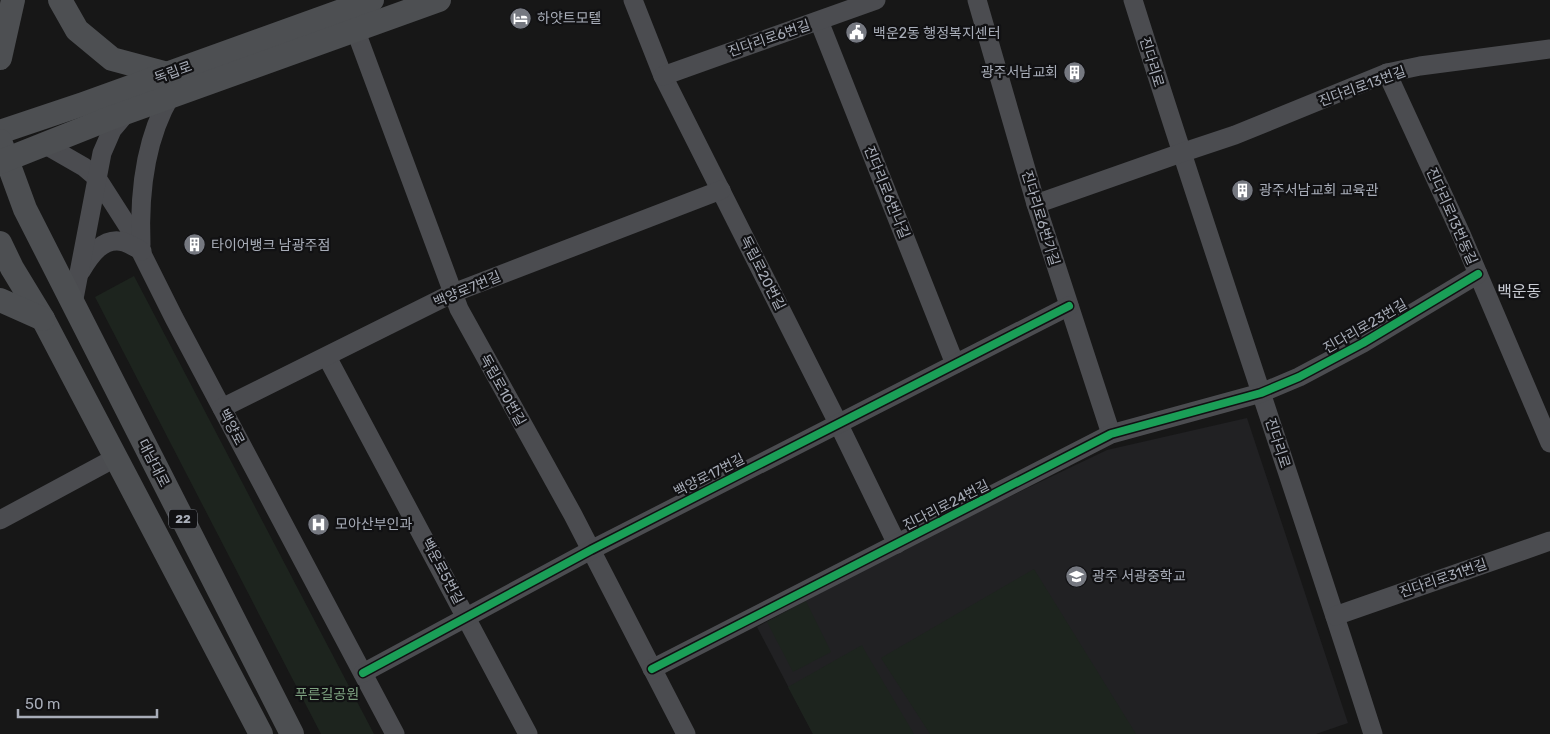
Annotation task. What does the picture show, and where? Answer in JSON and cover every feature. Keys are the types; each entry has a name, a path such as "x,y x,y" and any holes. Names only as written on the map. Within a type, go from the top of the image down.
{"main road":[{"path":"0,58 13,0"},
{"path":"60,0 77,30 112,59 169,85"},
{"name":"독립로","path":"0,132 169,85 348,13 372,0"},
{"name":"독립로","path":"348,13 439,0"},
{"name":"독립로","path":"2,154 44,144 128,111 169,85"},
{"name":"대남대로","path":"2,154 24,209 292,734"},
{"path":"0,243 12,268 43,320"},
{"path":"43,320 37,302 41,295 55,287 62,289 72,301"},
{"path":"0,300 43,320"},
{"name":"22","path":"43,320 255,732"}],"street":[{"name":"독립로20번길","path":"633,0 663,76 897,544"},
{"name":"진다리로6번길","path":"663,76 876,0"},
{"name":"진다리로6번가길","path":"977,0 1036,204 1111,434"},
{"name":"진다리로","path":"1133,0 1181,153 1373,734"},
{"name":"독립로10번길","path":"348,13 453,293 481,349 591,550 686,734"},
{"name":"진다리로6번나길","path":"819,21 955,364"},
{"name":"진다리로13번길","path":"1181,153 1235,135 1387,73 1420,66 1550,49"},
{"name":"진다리로13번동길","path":"1387,73 1461,234 1550,443"},
{"name":"독립로","path":"142,251 140,218 142,189 152,137 169,85"},
{"path":"72,301 102,153 112,130 128,111"},
{"name":"백양로","path":"44,144 84,167 97,178 116,204 142,251 174,318 396,734"},
{"path":"1036,204 1181,153"},
{"name":"백양로7번길","path":"222,408 453,293 721,190"},
{"path":"78,275 92,253 107,243 123,242 142,251"},
{"name":"진다리로23번길","path":"1261,393 1299,377 1363,344 1478,274"},
{"name":"백양로17번길","path":"363,673 591,550 1069,306"},
{"name":"백운로5번길","path":"327,356 528,734"},
{"name":"진다리로24번길","path":"652,669 1111,434 1261,393"},
{"path":"0,520 115,458"},
{"name":"진다리로31번길","path":"1335,616 1550,541"}],"shaded area":[{"name":"광주 서광중학교","path":"1247,418 1348,723 1316,734 813,734 757,627 917,541 1107,450"}],"green space":[{"name":"푸른길공원","path":"134,276 374,734 321,734 95,297"},
{"path":"1034,569 1136,734 930,734 881,658"},
{"path":"806,601 831,652 793,672 767,622"},
{"path":"862,645 914,734 813,734 788,687"}],"cycle path":[{"path":"652,669 1111,434 1261,393 1299,377 1363,343 1478,274"},
{"path":"363,673 591,550 1069,306"}],"place":[{"name":"하얏트모텔","path":"521,18"},
{"name":"백운2동 행정복지센터","path":"857,33"},
{"name":"광주서남교회","path":"1074,72"},
{"name":"광주서남교회 교육관","path":"1243,190"},
{"name":"타이어뱅크 남광주점","path":"195,245"},
{"name":"모아산부인과","path":"319,524"},
{"name":"광주 서광중학교","path":"1076,576"}],"district":[{"name":"백운동","path":"1519,291"}]}
